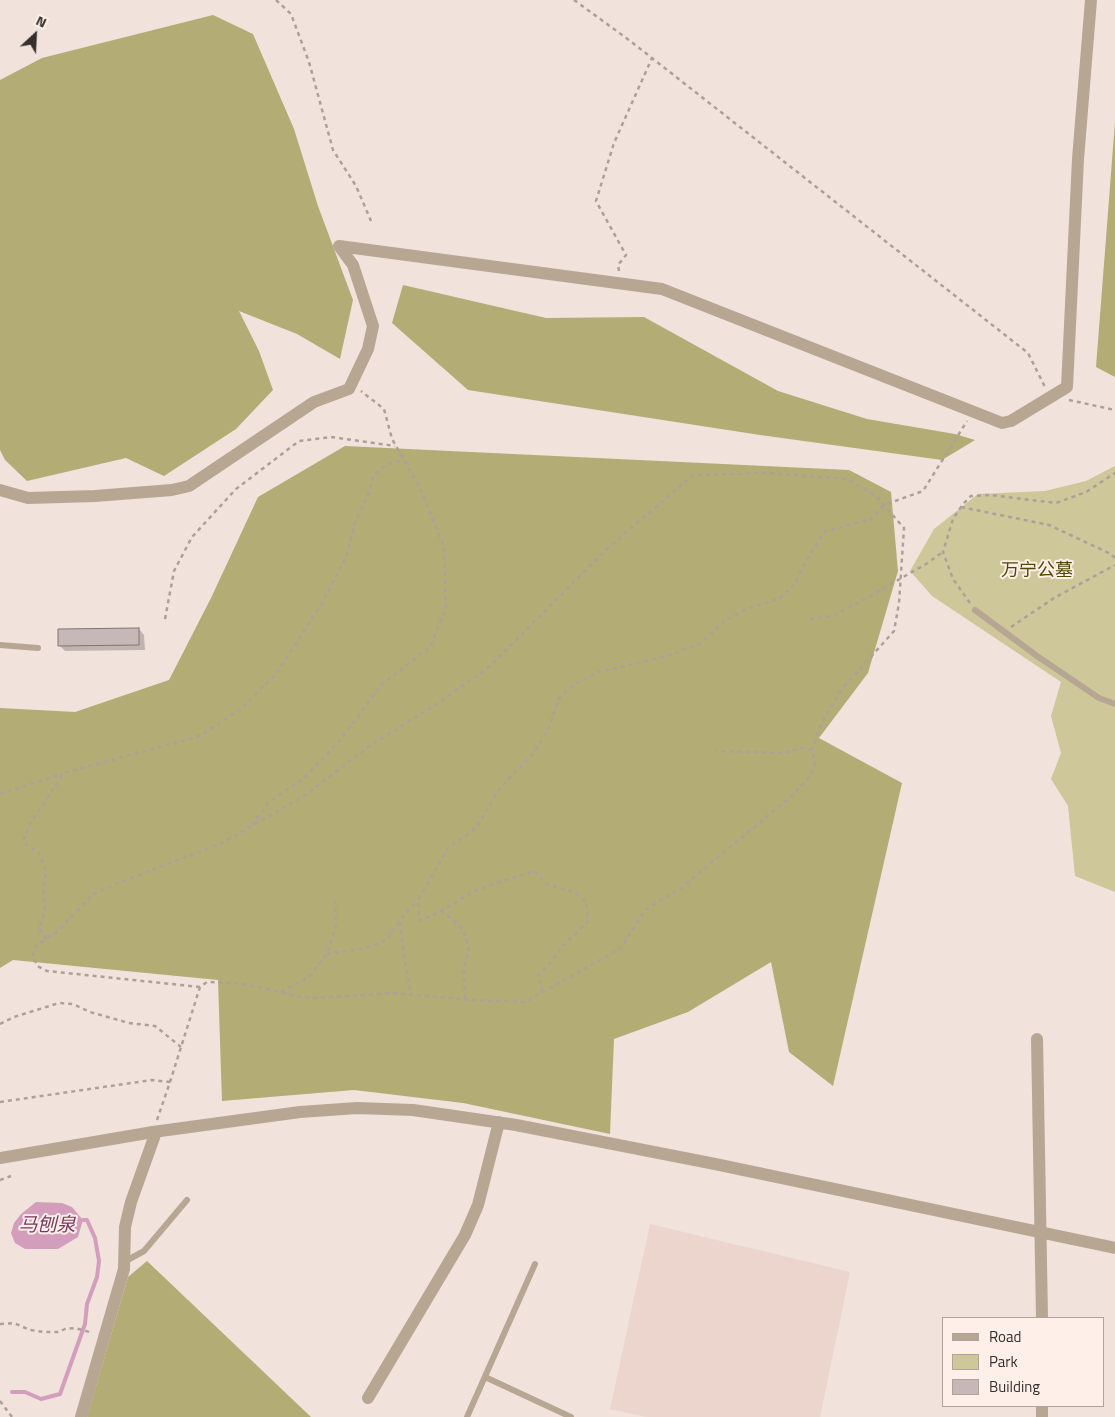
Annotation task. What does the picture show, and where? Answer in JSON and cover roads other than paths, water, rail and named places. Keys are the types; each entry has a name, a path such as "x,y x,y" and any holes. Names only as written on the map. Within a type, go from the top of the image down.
{"street":[{"path":"0,490 28,498 95,496 172,490 189,486 314,402 350,389 368,349 373,326 353,265 339,246 662,289 1002,424 1011,421 1067,387 1078,158 1091,0"},
{"path":"1037,1039 1042,1317"},
{"path":"0,1158 156,1132 300,1112 357,1108 413,1110 499,1122 714,1164 1115,1248"},
{"path":"368,1398 465,1235 478,1205 499,1122"},
{"path":"81,1417 124,1269 125,1227 131,1202 156,1132"}],"lane":[{"path":"975,610 1099,698 1115,704"},
{"path":"0,645 38,648"},
{"path":"124,1262 144,1251 187,1200"},
{"path":"467,1417 535,1264"},
{"path":"485,1377 571,1417"}],"water":[{"name":"马刨泉","path":"36,1202 62,1203 72,1207 83,1220 78,1237 58,1249 25,1249 15,1243 11,1233 14,1223 21,1214"}],"waterway":[{"path":"12,1392 25,1392 41,1399 60,1394 85,1324 87,1304 97,1277 99,1261 95,1238 87,1220 83,1220"}],"park label":[{"name":"万宁公墓","path":"1037,572"}]}
